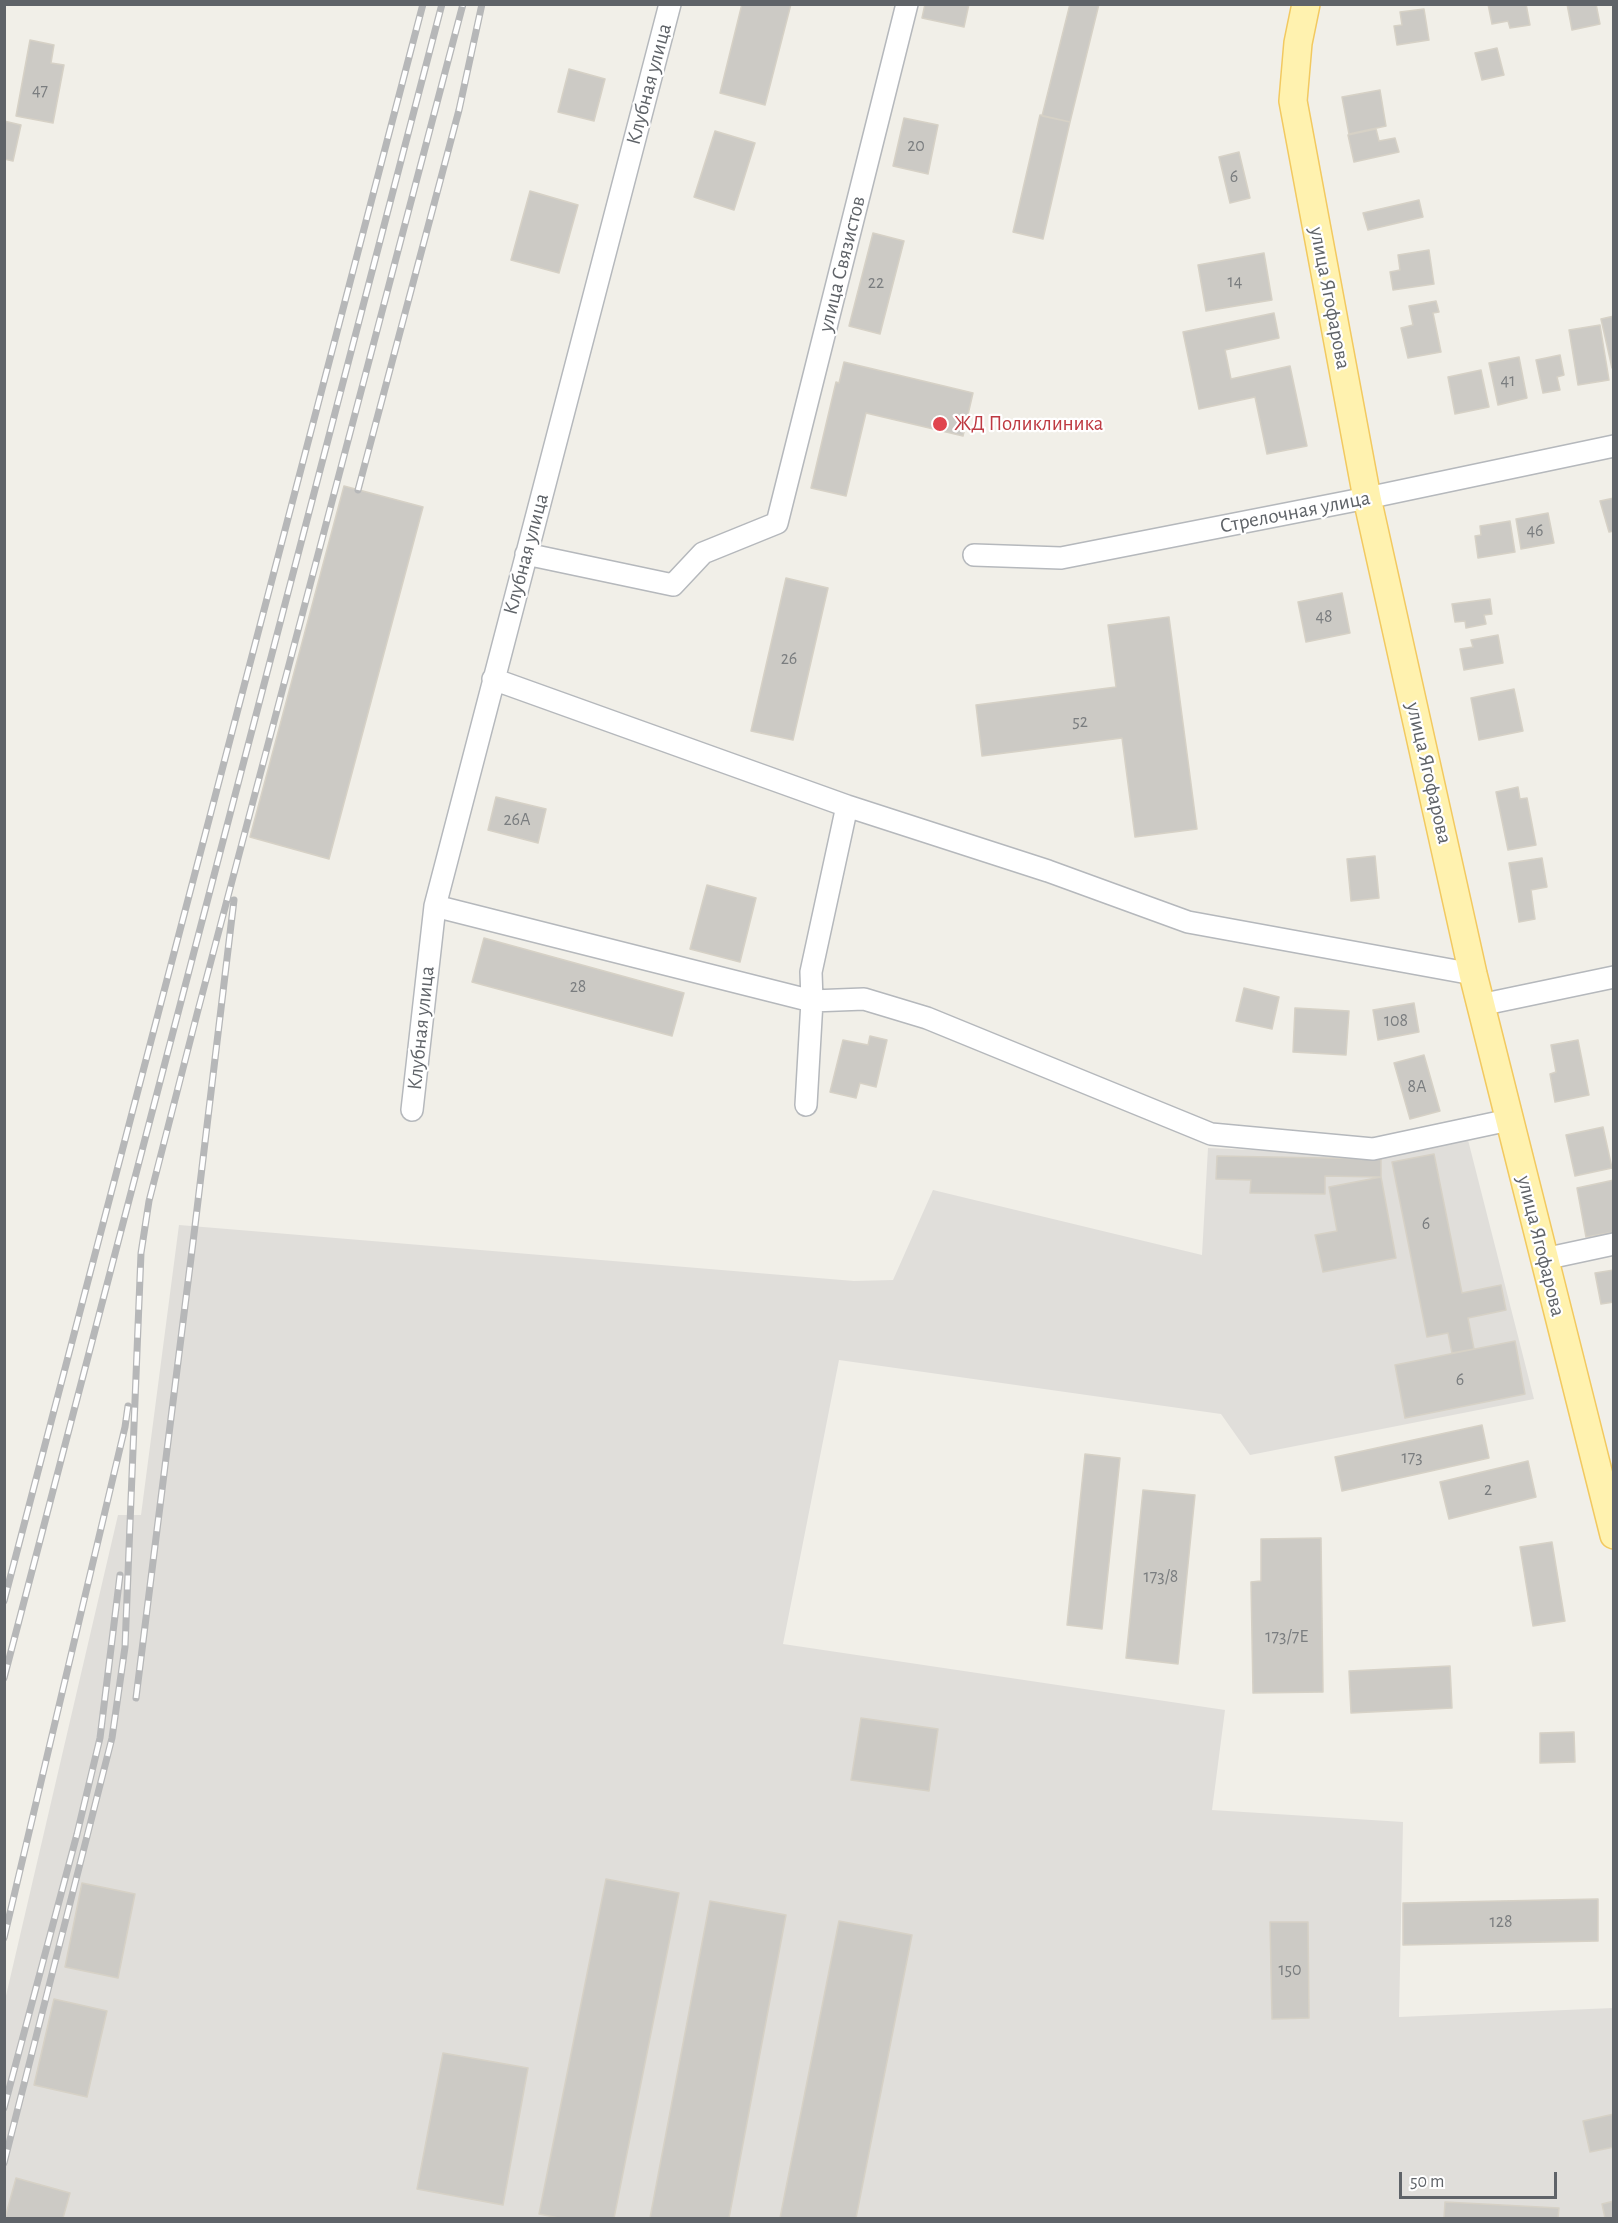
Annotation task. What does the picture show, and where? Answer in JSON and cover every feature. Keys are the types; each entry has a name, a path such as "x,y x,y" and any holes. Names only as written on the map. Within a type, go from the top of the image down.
{"main road":[{"name":"улица Ягофарова","path":"1306,4 1298,43 1293,101 1368,498 1480,1005 1612,1522"}],"street":[{"name":"Клубная улица","path":"412,1110 435,906 670,4"},
{"name":"улица Связистов","path":"526,554 673,585 703,553 777,523 907,4"},
{"name":"Стрелочная улица","path":"974,555 1061,558 1368,498 1614,446"},
{"path":"493,679 848,806 1048,871 1188,922 1473,974"},
{"path":"806,1106 812,1001 811,972 848,806"},
{"path":"435,906 812,1001 864,999 927,1018 1211,1134 1373,1149 1509,1120"},
{"path":"1480,1005 1614,977"},
{"path":"1544,1259 1614,1244"}],"shaded area":[{"path":"1468,1140 1534,1399 1250,1455 1221,1414 839,1360 783,1644 1225,1710 1212,1810 1403,1822 1399,2017 1613,2008 1613,2218 5,2218 5,2000 118,1515 141,1515 179,1225 854,1281 893,1280 933,1190 1202,1255 1208,1148 1364,1155"}],"building":[{"path":"742,4 791,4 765,105 720,93"},
{"path":"925,4 969,4 964,27 922,18"},
{"path":"1070,4 1099,4 1070,122 1042,116"},
{"path":"1488,4 1526,4 1530,25 1510,28 1508,21 1492,24"},
{"path":"1567,4 1596,4 1600,24 1572,30"},
{"path":"1424,9 1429,40 1397,45 1394,26 1402,25 1400,12"},
{"path":"30,40 54,45 51,63 64,65 53,123 16,116"},
{"path":"1497,48 1504,75 1482,80 1475,53"},
{"path":"569,69 605,79 594,121 558,112"},
{"path":"1380,90 1386,126 1349,134 1342,97"},
{"path":"1040,115 1070,122 1043,239 1013,232"},
{"path":"904,118 938,125 928,174 893,166"},
{"path":"4,121 21,125 13,161 4,159"},
{"path":"1376,129 1379,141 1395,138 1399,152 1354,162 1348,135"},
{"path":"715,131 755,143 734,210 694,197"},
{"path":"1239,152 1250,198 1230,203 1219,157"},
{"path":"530,191 578,205 559,273 511,260"},
{"path":"1419,200 1423,217 1368,230 1363,213"},
{"path":"873,233 904,241 880,334 849,326"},
{"path":"1429,250 1434,284 1393,290 1390,272 1400,270 1398,255"},
{"path":"1264,253 1272,300 1206,311 1198,265"},
{"path":"1436,301 1439,312 1433,313 1441,352 1408,358 1401,328 1413,325 1409,306"},
{"path":"1274,313 1279,338 1225,350 1231,379 1290,366 1307,446 1267,454 1255,397 1199,409 1183,332"},
{"path":"1614,316 1614,367 1612,368 1601,319"},
{"path":"1600,325 1609,380 1578,385 1569,330"},
{"path":"1560,355 1564,375 1557,377 1560,390 1543,393 1536,360"},
{"path":"1519,357 1527,398 1498,405 1489,363"},
{"name":"ЖД Поликлиника","path":"844,362 973,393 963,436 866,413 846,496 811,488 836,382 839,383"},
{"path":"1481,370 1489,407 1455,414 1448,377"},
{"path":"344,486 423,507 329,859 250,837"},
{"path":"1614,498 1614,531 1609,532 1600,501"},
{"path":"1548,513 1554,543 1521,549 1516,519"},
{"path":"1510,521 1515,552 1478,558 1475,536 1481,535 1480,526"},
{"path":"786,578 828,588 793,740 751,731"},
{"path":"1342,593 1350,633 1306,642 1298,602"},
{"path":"1490,599 1492,614 1484,615 1486,624 1466,628 1465,621 1455,622 1452,604"},
{"path":"1169,617 1197,829 1135,837 1122,738 982,756 976,705 1116,687 1108,625"},
{"path":"1498,635 1503,663 1464,670 1460,649 1473,647 1471,640"},
{"path":"1514,689 1523,731 1479,740 1471,698"},
{"path":"1518,787 1520,799 1527,798 1536,845 1508,850 1496,792"},
{"path":"496,797 546,809 538,843 488,830"},
{"path":"1375,856 1379,898 1351,901 1347,859"},
{"path":"1542,858 1547,887 1531,890 1535,919 1519,922 1509,863"},
{"path":"707,885 756,898 740,962 690,949"},
{"path":"484,938 684,993 672,1036 472,982"},
{"path":"1244,988 1279,997 1272,1029 1236,1021"},
{"path":"1414,1003 1419,1032 1378,1040 1373,1010"},
{"path":"1295,1008 1349,1011 1346,1055 1293,1052"},
{"path":"870,1036 887,1040 876,1087 860,1083 856,1098 830,1092 843,1040 868,1045"},
{"path":"1578,1040 1589,1095 1555,1102 1550,1074 1556,1072 1551,1045"},
{"path":"1424,1055 1440,1111 1410,1119 1394,1063"},
{"path":"1603,1127 1612,1168 1575,1176 1566,1135"},
{"path":"1434,1154 1462,1293 1501,1285 1506,1310 1468,1318 1474,1349 1452,1353 1448,1333 1427,1337 1392,1162"},
{"path":"1217,1156 1381,1159 1381,1177 1325,1176 1325,1194 1250,1193 1251,1180 1216,1179"},
{"path":"1381,1177 1396,1258 1323,1272 1315,1235 1337,1231 1329,1187"},
{"path":"1614,1180 1614,1232 1586,1237 1577,1188"},
{"path":"1614,1270 1614,1302 1601,1304 1595,1273"},
{"path":"1515,1341 1525,1394 1405,1418 1395,1365"},
{"path":"1482,1425 1489,1458 1342,1491 1335,1457"},
{"path":"1085,1454 1120,1458 1102,1629 1067,1625"},
{"path":"1528,1461 1536,1497 1449,1519 1440,1482"},
{"path":"1143,1490 1195,1495 1178,1664 1126,1658"},
{"path":"1321,1538 1323,1692 1253,1693 1251,1582 1261,1581 1261,1539"},
{"path":"1552,1542 1565,1621 1533,1626 1520,1547"},
{"path":"1450,1666 1452,1708 1351,1713 1349,1671"},
{"path":"861,1718 938,1729 929,1791 851,1780"},
{"path":"1574,1732 1575,1762 1540,1763 1540,1733"},
{"path":"606,1879 679,1893 614,2218 559,2218 539,2214"},
{"path":"82,1883 135,1894 118,1978 65,1967"},
{"path":"1598,1899 1598,1941 1403,1945 1403,1903"},
{"path":"710,1901 786,1915 729,2218 650,2218"},
{"path":"839,1921 912,1935 856,2218 780,2218"},
{"path":"1270,1922 1308,1922 1309,2018 1272,2019"},
{"path":"54,1999 107,2011 87,2097 34,2085"},
{"path":"443,2053 528,2068 503,2205 417,2189"},
{"path":"1614,2114 1614,2147 1590,2152 1583,2121"},
{"path":"16,2178 70,2193 63,2218 5,2218"},
{"path":"1614,2201 1614,2218 1605,2218 1602,2204"},
{"path":"1445,2202 1559,2208 1558,2218 1444,2218"}],"railway":[{"path":"4,1601 423,4"},
{"path":"4,1678 442,4"},
{"path":"4,2163 112,1738 125,1647 141,1253 149,1201 463,4"},
{"path":"358,490 459,110 482,4"},
{"path":"136,1698 234,900"},
{"path":"4,1938 125,1427 128,1406"},
{"path":"4,2108 77,1834 100,1738 120,1575"}],"place":[{"name":"ЖД Поликлиника","path":"940,424"}]}
